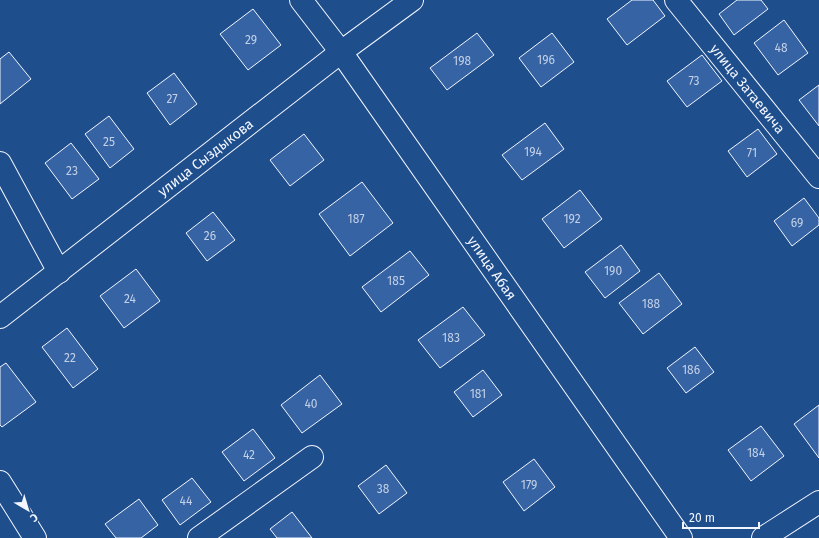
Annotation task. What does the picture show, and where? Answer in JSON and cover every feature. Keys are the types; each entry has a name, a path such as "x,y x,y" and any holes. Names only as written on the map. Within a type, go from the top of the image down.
{"street":[{"name":"улица Абая","path":"301,0 341,52 681,538"},
{"name":"улица Сыздыкова","path":"0,317 341,52 412,0"},
{"name":"улица Затаевича","path":"676,0 819,177"},
{"path":"0,163 59,272"},
{"path":"199,538 312,457"},
{"path":"0,482 35,538"},
{"path":"763,538 819,502"}],"building":[{"path":"632,0 653,0 665,16 627,45 607,19"},
{"path":"737,0 761,0 768,9 734,35 719,14"},
{"path":"253,9 281,45 248,70 220,34"},
{"path":"784,20 808,53 778,75 754,43"},
{"path":"477,33 494,55 447,90 430,68"},
{"path":"552,33 574,62 541,87 519,58"},
{"path":"9,52 31,79 0,104 0,59"},
{"path":"702,55 722,81 687,107 667,81"},
{"path":"174,73 197,104 170,125 147,93"},
{"path":"819,85 819,126 799,100"},
{"path":"109,116 134,149 110,168 85,134"},
{"path":"545,123 564,149 522,180 502,155"},
{"path":"758,129 777,154 747,177 728,151"},
{"path":"304,134 324,160 290,186 270,160"},
{"path":"71,143 99,179 72,199 45,163"},
{"path":"362,182 393,223 350,256 319,214"},
{"path":"580,190 602,219 564,248 542,219"},
{"path":"804,198 819,218 819,225 792,246 774,221"},
{"path":"213,212 235,240 207,261 186,233"},
{"path":"621,245 640,271 605,298 585,272"},
{"path":"410,251 429,275 381,312 362,287"},
{"path":"136,269 160,301 124,328 100,296"},
{"path":"659,273 682,304 643,334 619,303"},
{"path":"463,307 485,335 440,368 418,340"},
{"path":"67,328 98,369 73,388 42,347"},
{"path":"695,347 714,372 686,393 667,368"},
{"path":"6,363 36,402 2,427 0,425 0,367"},
{"path":"483,370 502,395 473,417 454,392"},
{"path":"320,375 342,404 302,433 281,405"},
{"path":"819,405 819,458 794,424"},
{"path":"761,426 784,456 751,481 728,450"},
{"path":"253,429 275,458 244,481 222,452"},
{"path":"534,459 555,487 524,511 503,482"},
{"path":"386,465 407,493 379,514 358,486"},
{"path":"192,478 211,502 180,525 162,500"},
{"path":"139,499 158,525 141,538 116,538 105,524"},
{"path":"292,512 312,538 277,538 270,529"}]}
